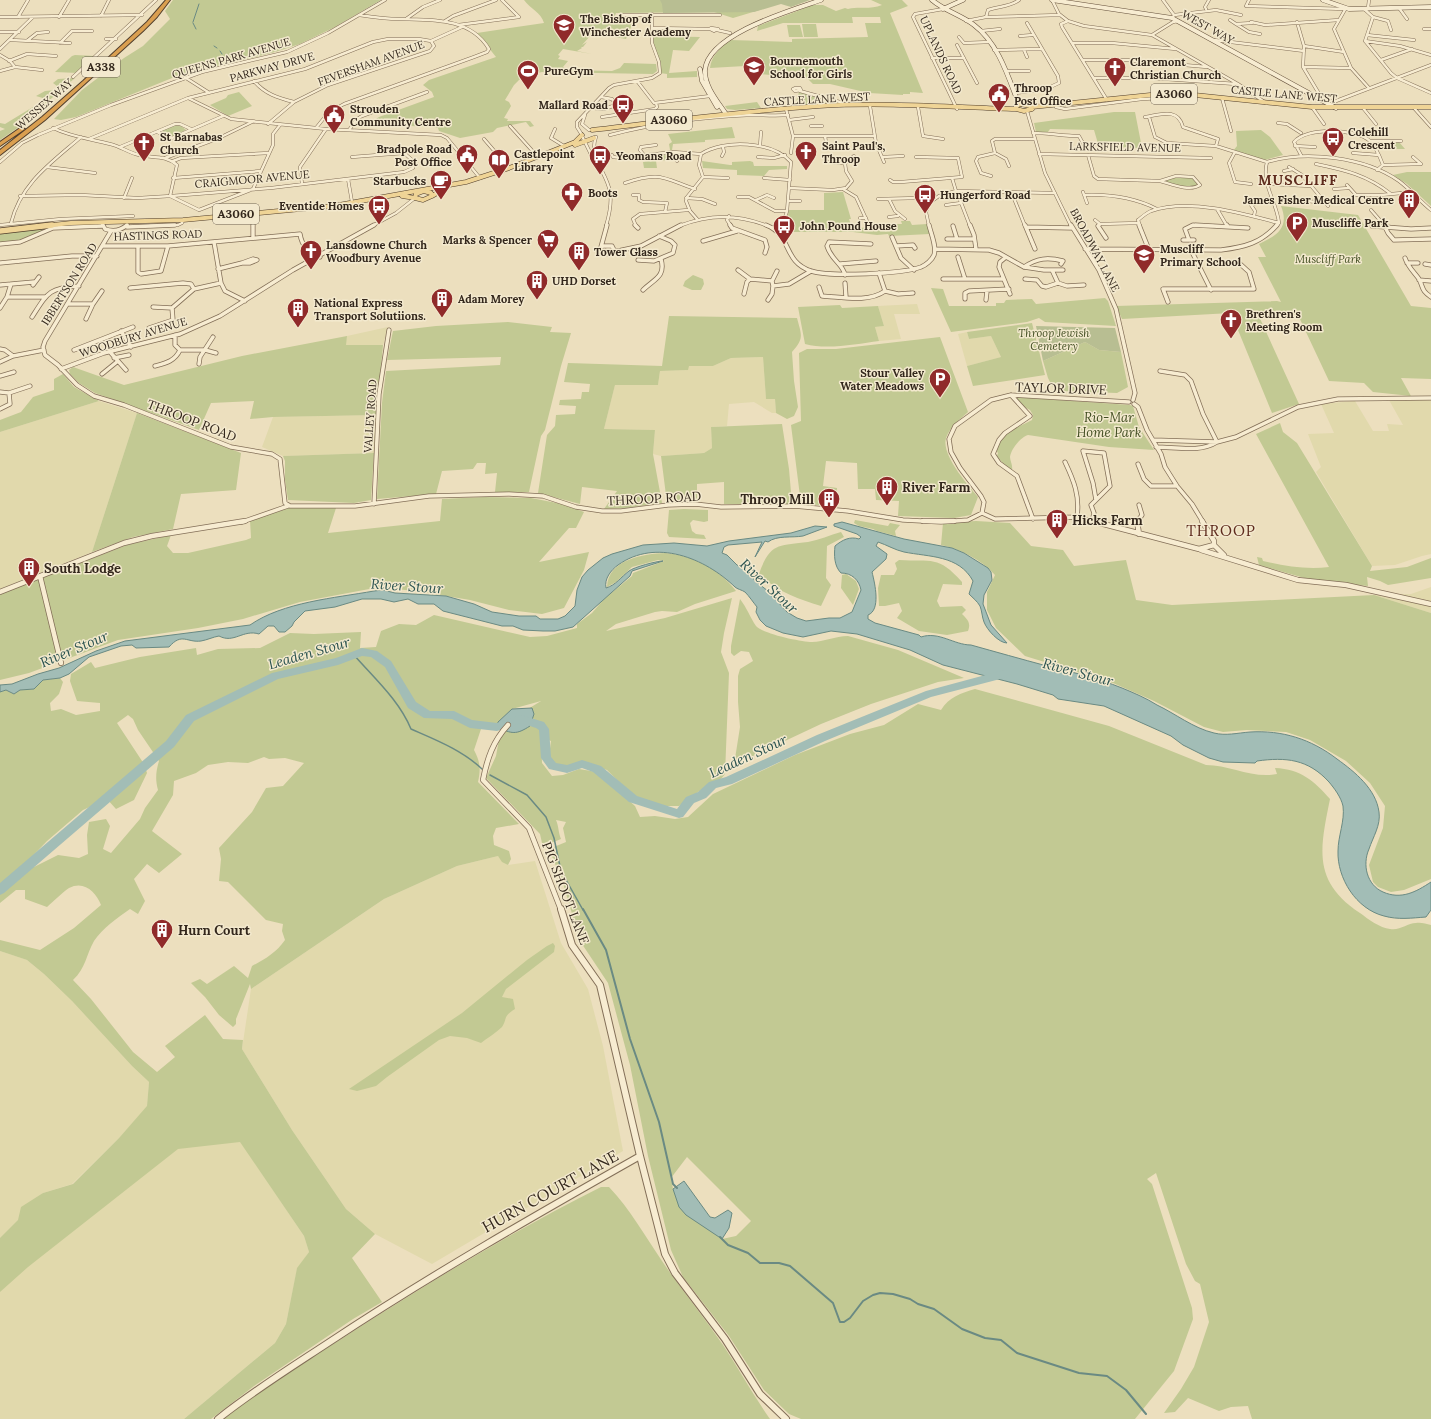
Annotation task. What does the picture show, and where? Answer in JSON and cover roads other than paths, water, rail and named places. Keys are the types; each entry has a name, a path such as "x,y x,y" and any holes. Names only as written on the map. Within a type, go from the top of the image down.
{"highway":[{"name":"WESSEX WAY","path":"0,149 51,110 143,20 161,0"},
{"name":"WESSEX WAY","path":"0,153 143,28 168,0"},
{"path":"0,144 51,110"},
{"path":"1,160 35,128 51,110"}],"main road":[{"name":"CASTLE LANE WEST","path":"1032,108 1160,94 1185,94 1312,107 1431,107"},
{"name":"A3060","path":"1021,104 1032,108"},
{"path":"1016,109 1017,105 1021,104"},
{"name":"CASTLE LANE WEST","path":"591,130 668,122 720,114 844,105 1016,109"},
{"name":"CASTLE LANE WEST","path":"1032,108 1066,105"},
{"name":"A3060","path":"1016,109 1027,111 1032,108"},
{"name":"CASTLE LANE WEST","path":"608,135 626,127"},
{"path":"432,196 431,193 422,192 416,194 415,198 423,200 432,196 442,190 508,171 595,138 599,135 591,130 582,135 586,138 595,138"},
{"name":"A3060","path":"333,206 430,189 480,178 577,141 582,135"},
{"name":"A3060","path":"412,191 422,192 430,189"},
{"name":"A3060","path":"0,229 34,222 102,225 183,220 254,212 356,204 401,196 415,198"},
{"name":"A3060","path":"0,229 55,226 71,223"}],"street":[{"path":"18,17 28,0"},
{"path":"59,17 69,0"},
{"path":"101,16 109,0"},
{"path":"73,77 142,15 156,0"},
{"name":"QUEENS PARK AVENUE","path":"1,160 22,143 53,128 216,68 287,52 328,33 385,0"},
{"path":"406,19 423,7 440,0"},
{"path":"445,21 457,14 496,0"},
{"path":"458,25 520,16 502,0"},
{"path":"724,37 730,33 814,0"},
{"path":"726,114 706,75 705,67 711,53 718,45 738,32 821,0"},
{"path":"932,0 944,9 966,21 981,32 990,42 1006,72 1018,102 1021,104"},
{"path":"944,9 963,0"},
{"path":"986,17 988,10 998,6 1013,5 1019,0"},
{"path":"1052,0 1060,15 1068,20 1084,26 1152,35 1238,84 1266,103"},
{"name":"WEST WAY","path":"1052,0 1173,16 1178,21 1336,108"},
{"path":"1164,0 1173,16 1206,9 1227,11 1241,15"},
{"path":"1206,9 1209,0"},
{"path":"1249,0 1246,6 1345,8 1431,7"},
{"path":"1323,0 1345,8"},
{"path":"1366,8 1369,0"},
{"path":"1345,8 1334,29 1351,68 1369,88"},
{"path":"1366,8 1373,17 1388,21 1391,30"},
{"path":"1399,8 1407,19"},
{"name":"UPLANDS ROAD","path":"944,9 915,14 913,16 957,108"},
{"path":"608,186 593,161 586,141 577,129 576,124 614,85 652,78 660,73 659,62 652,43 652,14"},
{"path":"0,17 142,15"},
{"path":"316,128 328,113 344,104 487,52 489,49 482,39 458,25 445,21 395,19 359,15"},
{"path":"623,15 720,15"},
{"path":"966,21 986,17 1060,15"},
{"path":"0,49 33,17"},
{"path":"1373,17 1366,41 1397,78 1431,93"},
{"path":"1068,20 1061,24 1108,100"},
{"path":"1230,20 1249,32 1260,34"},
{"path":"1236,24 1252,23 1265,25 1339,20"},
{"path":"1152,35 1173,22 1178,21"},
{"path":"1297,22 1304,46 1303,67 1319,94 1325,100 1332,102 1431,65"},
{"path":"1015,93 1046,89 1059,83 1058,76 1027,23"},
{"name":"PARKWAY DRIVE","path":"89,139 188,98 305,69 380,40 415,39 431,41 462,28"},
{"path":"652,28 710,29 730,33"},
{"path":"981,32 1000,29"},
{"path":"1424,29 1431,29"},
{"path":"60,43 71,32 92,31"},
{"path":"0,32 19,32"},
{"path":"28,40 37,33 48,32"},
{"path":"1020,36 1033,34"},
{"path":"1367,34 1414,40"},
{"path":"959,37 964,43 990,42"},
{"path":"111,39 116,39"},
{"path":"11,40 70,43"},
{"path":"714,44 719,40"},
{"path":"1214,40 1304,51"},
{"name":"FEVERSHAM AVENUE","path":"268,124 294,102 336,82 430,51 434,46 431,41"},
{"path":"1366,41 1412,49 1431,56"},
{"path":"1073,43 1112,43 1179,50"},
{"path":"957,45 977,83"},
{"path":"1304,46 1344,52"},
{"path":"994,50 1042,49"},
{"path":"1381,60 1412,49"},
{"path":"1024,50 1027,57"},
{"path":"9,61 27,53 56,56"},
{"path":"703,58 706,53"},
{"path":"0,55 16,67"},
{"path":"932,58 964,58"},
{"path":"1083,60 1126,60 1209,67"},
{"path":"701,65 701,79 720,114"},
{"path":"0,71 16,67 42,70"},
{"path":"1303,67 1351,68"},
{"path":"1006,72 1028,71"},
{"path":"186,78 208,92"},
{"path":"1094,78 1151,78 1238,84"},
{"path":"637,80 654,104 710,96"},
{"path":"254,81 261,90 268,95 294,102"},
{"path":"1426,91 1431,89"},
{"path":"800,91 840,102 844,105"},
{"path":"349,130 357,119 362,116 427,92"},
{"path":"1310,95 1319,94"},
{"path":"591,108 604,109 616,105 612,100 601,97"},
{"path":"188,98 231,119 326,129 432,134 444,136 480,178"},
{"name":"CASTLE LANE WEST","path":"1056,107 1064,109 1134,98"},
{"path":"1222,98 1231,131"},
{"path":"831,100 833,106"},
{"path":"1320,100 1320,107"},
{"path":"602,118 655,109 657,106 656,103"},
{"path":"870,106 875,136 884,162"},
{"path":"918,107 923,136 944,139"},
{"path":"1312,107 1324,124"},
{"path":"1363,108 1376,124"},
{"path":"1414,108 1431,127"},
{"path":"786,109 793,136 791,153"},
{"name":"BROADWAY LANE","path":"1027,111 1045,173 1072,228 1099,270 1116,309 1135,393 1132,402 1138,407 1147,430 1161,454 1165,467 1177,486 1192,504 1214,541 1214,545 1224,556"},
{"path":"1145,117 1179,114"},
{"path":"585,115 582,124 584,127 591,130"},
{"name":"CASTLE LANE WEST","path":"608,135 668,122 788,115"},
{"path":"1175,115 1181,120 1183,127 1218,138 1216,146"},
{"path":"157,132 171,138 223,116"},
{"path":"790,120 813,117"},
{"path":"1149,117 1155,137 1167,142 1216,146 1267,162 1281,157 1301,155 1346,162 1377,170 1394,178 1431,210"},
{"path":"165,158 219,138 252,122"},
{"path":"120,147 178,123 192,129"},
{"path":"1278,123 1288,124 1301,133 1348,132 1370,141 1401,141"},
{"path":"173,160 177,166 170,196 199,210 254,189 260,171 273,143 273,134 280,125"},
{"path":"510,126 538,157"},
{"path":"811,126 822,126"},
{"path":"817,126 819,136"},
{"path":"53,128 62,133 120,147 136,154 173,160 181,158 269,153"},
{"path":"302,184 300,167 326,129"},
{"path":"560,131 555,130 551,138 564,146"},
{"path":"760,146 760,136 762,132"},
{"path":"1033,133 1052,133 1058,136 1081,135 1084,145"},
{"path":"1301,133 1295,138 1294,142 1301,155"},
{"path":"793,136 875,136"},
{"path":"825,136 827,148"},
{"path":"11,223 12,215 20,196 31,182 81,137"},
{"path":"595,138 594,151 611,193 604,239 598,250 600,253 607,254 641,246 697,219 729,216 750,219 773,228 782,236 790,256 795,262 811,271 833,275 845,275 914,270 922,267 932,260 935,248 926,212 927,206 931,200 943,194 956,191 1055,194"},
{"path":"484,139 509,168"},
{"path":"995,153 992,141 995,139 1034,139"},
{"path":"1370,141 1383,164"},
{"path":"579,144 588,147"},
{"path":"644,155 640,150 641,147 656,145"},
{"path":"612,155 614,157 628,159 644,155 672,152 701,154 712,148 723,147 760,146 776,150 785,155 791,162 787,211 784,222 773,228"},
{"path":"1295,146 1315,147"},
{"path":"722,156 724,152 723,147"},
{"path":"672,152 677,160"},
{"path":"1235,152 1229,158 1228,164 1235,182 1251,184"},
{"name":"CRAIGMOOR AVENUE","path":"20,196 75,195 124,198 170,196 348,179 404,172 413,168 411,159 404,153 352,156"},
{"path":"991,176 981,173 976,161 978,158 995,153 1006,159 1009,166"},
{"path":"1353,153 1379,155"},
{"path":"701,154 699,165 703,177"},
{"name":"LARKSFIELD AVENUE","path":"1039,154 1211,158"},
{"path":"758,157 774,158 785,155"},
{"path":"1088,155 1094,176 1098,179 1160,181 1183,187 1195,188 1200,185 1197,180 1192,177 1173,176 1160,181"},
{"path":"827,162 845,163 854,156"},
{"path":"882,157 903,156"},
{"path":"892,183 922,182 933,179 962,176 958,158 916,157"},
{"path":"1377,170 1383,164 1422,165 1413,157"},
{"path":"920,158 921,164"},
{"path":"0,165 4,162 1,160"},
{"path":"1085,249 1226,250 1244,246 1270,235 1279,223 1278,212 1265,175 1267,162"},
{"path":"789,188 833,190 846,188 852,180 846,171 845,163"},
{"path":"1316,164 1363,175 1391,194"},
{"path":"47,167 96,173"},
{"path":"1289,167 1302,175 1328,206"},
{"path":"1331,171 1336,169"},
{"path":"1284,171 1293,170"},
{"path":"174,178 260,171"},
{"path":"625,183 646,177 659,177 670,179 681,185 694,189"},
{"path":"703,177 728,178"},
{"path":"697,219 688,210 686,206 686,198 703,177"},
{"path":"124,198 132,178"},
{"path":"764,178 790,180"},
{"path":"952,178 956,191"},
{"path":"348,179 352,202"},
{"path":"1268,184 1310,186"},
{"path":"1334,189 1348,187 1356,195 1412,192"},
{"path":"842,189 856,197 857,203 867,219 860,218"},
{"path":"1087,203 1084,194 1116,195 1134,199 1156,209"},
{"path":"633,195 639,195 639,200 643,202 667,203 665,212"},
{"path":"756,200 767,195 774,198"},
{"path":"1013,196 1035,249"},
{"path":"1134,199 1138,196"},
{"path":"738,197 749,197 775,211 787,211"},
{"name":"WOODBURY AVENUE","path":"61,369 110,352 175,335 220,316 293,270 320,257 396,213 415,198"},
{"path":"686,198 702,199 715,204"},
{"path":"878,199 918,198 931,200"},
{"path":"890,199 893,210 898,216"},
{"path":"1297,200 1326,203"},
{"path":"788,201 800,201"},
{"path":"946,205 961,201 974,235 976,249"},
{"path":"1251,205 1254,211 1254,216"},
{"path":"1149,250 1138,220 1142,215 1156,209 1180,207 1217,209 1254,216 1279,223"},
{"path":"1217,209 1228,227"},
{"path":"199,210 199,218"},
{"path":"638,228 634,224 633,218 645,212 688,210"},
{"path":"1371,210 1398,244"},
{"path":"253,238 254,212"},
{"path":"0,225 79,218 133,216"},
{"path":"729,216 727,220 728,224 737,231 765,240 765,253"},
{"path":"889,216 898,216 905,219"},
{"path":"1095,220 1100,224 1139,223"},
{"path":"112,231 128,224"},
{"path":"1100,224 1098,226 1100,231 1106,238"},
{"path":"0,244 26,240 55,226 102,225"},
{"name":"IBBERTSON ROAD","path":"43,348 45,340 112,231 105,229 102,225"},
{"path":"953,226 957,239"},
{"path":"1189,240 1185,229 1189,226 1248,228"},
{"path":"1372,226 1411,229 1431,228"},
{"path":"1026,227 1072,228"},
{"path":"703,241 737,231"},
{"name":"HASTINGS ROAD","path":"103,246 168,246 300,234 304,247 309,252 320,257"},
{"path":"638,260 654,261 672,253 675,245 671,241 659,236"},
{"path":"892,238 901,258 914,270"},
{"path":"604,239 608,245 624,250"},
{"path":"946,239 974,240"},
{"path":"1394,240 1431,239"},
{"path":"1183,240 1194,240"},
{"path":"1426,240 1431,245"},
{"path":"214,242 218,269 224,291 245,301"},
{"path":"845,275 840,264 831,256 827,246 828,242 865,245 871,244"},
{"path":"600,247 608,245"},
{"path":"896,246 913,245 915,248"},
{"path":"138,246 138,272 141,274 161,271 168,246"},
{"path":"613,252 614,248"},
{"path":"935,248 989,250 1024,267 1063,270"},
{"path":"1192,250 1211,290"},
{"path":"0,263 72,256 97,256"},
{"path":"958,257 965,279"},
{"path":"965,299 964,295 967,292 987,290 1010,292 1003,280 999,267 1000,262 1006,257"},
{"path":"1024,267 1030,262 1045,258 1064,261 1061,264"},
{"path":"1405,258 1409,268 1420,280 1423,291 1431,297"},
{"path":"643,290 659,278 663,272 661,259"},
{"path":"840,264 876,262"},
{"path":"1168,302 1163,289 1256,289 1249,272 1238,262"},
{"path":"218,269 242,263"},
{"path":"1407,263 1418,263"},
{"path":"1426,264 1431,264"},
{"path":"1402,268 1409,268"},
{"path":"738,270 750,280 772,281"},
{"path":"1052,270 1058,283"},
{"path":"768,300 772,294 772,281 777,271"},
{"path":"773,286 792,284 811,271"},
{"path":"879,273 885,291"},
{"path":"0,285 33,284 39,277"},
{"path":"943,279 1003,280"},
{"path":"1025,279 1037,280 1042,286 1046,287 1058,283 1067,286 1084,286"},
{"path":"744,294 747,282 750,280"},
{"path":"1420,280 1431,281"},
{"path":"130,288 183,283 191,284 194,288"},
{"path":"153,307 172,308 192,292 194,288 221,283"},
{"path":"844,283 846,297"},
{"path":"0,308 7,297 12,284"},
{"path":"32,317 45,297 54,288 79,286"},
{"path":"819,286 822,296 875,296 885,291 898,294 913,293"},
{"path":"986,300 987,290"},
{"path":"86,319 93,304 102,291"},
{"path":"7,297 45,297"},
{"path":"67,304 93,304"},
{"path":"149,328 173,320 172,308"},
{"path":"74,350 121,331 133,328"},
{"name":"VALLEY ROAD","path":"374,504 384,352 389,330"},
{"path":"121,331 131,347"},
{"path":"175,335 175,345 180,350 205,350 216,353"},
{"path":"199,364 199,356 205,350 213,337"},
{"path":"0,362 13,356 43,348"},
{"name":"THROOP ROAD","path":"43,348 45,355 77,385 94,396 124,405 231,448 272,454 280,459 284,496 288,506 355,506 429,496 509,494 542,496 576,507 602,511 621,511 668,505 695,504 722,507 794,506 848,511 903,520 941,522 968,520 982,513"},
{"path":"0,349 6,350 13,356"},
{"path":"155,366 173,360 180,350"},
{"path":"110,352 126,370"},
{"path":"114,358 129,355"},
{"path":"102,374 118,361"},
{"path":"1160,371 1185,375 1191,381 1203,414 1217,442"},
{"path":"0,376 14,372"},
{"path":"0,392 9,394 30,386"},
{"path":"0,409 10,403 9,394"},
{"path":"1011,396 1018,405 1028,412 1030,416 1026,421 1002,434 996,444 993,454 999,463 1017,476 1033,519"},
{"name":"TAYLOR DRIVE","path":"982,513 984,502 981,496 960,468 951,452 949,439 955,426 991,400 1011,396 1132,402"},
{"path":"1153,440 1217,442 1236,437 1298,407 1338,399 1431,398"},
{"path":"1156,447 1206,447 1215,445 1217,442"},
{"path":"1092,521 1094,513 1091,505 1096,500 1100,495 1110,486 1104,453 1083,451 1093,483 1096,500"},
{"path":"1065,462 1076,484 1080,499 1077,517"},
{"path":"1138,464 1142,480 1147,485 1157,487 1177,486"},
{"path":"0,592 124,543 159,535 242,522 288,506"},
{"path":"1139,506 1142,515 1137,521 1139,534"},
{"path":"982,513 995,519 1077,517 1224,556 1298,580 1346,585 1431,604"},
{"path":"1199,549 1214,545"},
{"path":"40,576 61,663"},
{"name":"PIG SHOOT LANE","path":"508,725 500,734 487,758 483,780 529,828 560,907 572,945 600,985 640,1156"},
{"name":"HURN COURT LANE","path":"218,1419 246,1397 391,1301 483,1245 640,1156 666,1254 675,1273 725,1339 760,1394 786,1419"}],"water":[{"path":"842,522 904,539 952,548 964,553 988,568 991,572 992,580 984,595 983,604 991,625 1007,643 1000,641 990,632 983,620 980,606 969,594 973,581 967,572 960,566 943,559 897,550 878,542 876,546 887,554 886,559 872,572 876,602 875,608 868,615 868,619 875,623 919,635 921,637 940,637 1103,681 1140,696 1206,731 1218,734 1262,732 1285,734 1306,741 1327,752 1364,782 1374,796 1377,804 1379,822 1366,861 1367,874 1373,885 1383,892 1402,895 1414,892 1431,882 1431,910 1426,917 1394,918 1384,916 1365,907 1350,891 1341,872 1338,851 1343,817 1342,803 1329,782 1313,768 1305,764 1296,761 1278,759 1257,761 1255,763 1223,762 1209,758 1183,745 1171,736 1104,706 1058,699 1053,695 1017,684 943,665 910,650 857,634 831,631 803,637 783,633 766,626 760,620 756,612 757,607 744,591 736,588 723,577 695,560 664,552 648,553 633,557 618,565 609,575 606,581 606,588 616,583 632,569 646,564 663,561 632,571 630,576 573,627 555,631 523,630 513,626 502,626 443,611 434,604 418,604 408,599 394,602 381,599 362,599 335,607 305,611 285,632 279,632 274,626 268,626 259,634 248,633 234,638 224,638 219,636 201,641 181,639 169,647 136,648 132,645 121,646 89,657 69,674 60,678 43,680 34,689 20,690 14,694 6,690 0,692 0,685 12,684 59,668 96,651 125,641 250,625 263,617 293,606 374,591 383,590 395,593 446,596 474,604 492,612 519,616 536,616 540,619 558,619 565,616 575,606 577,590 582,577 603,558 612,554 643,545 674,543 707,546 729,541 791,533 815,526 827,527 803,536 776,538 768,542 765,541 755,557 762,542 728,545 724,547 722,553 727,555 737,565 750,573 755,581 768,591 787,612 797,618 806,621 840,618 852,612 861,590 857,580 848,574 841,573 836,564 835,546 846,539 859,539 861,537 857,534 834,526 834,524"},
{"path":"532,708 534,714 530,726 525,729 517,732 510,732 497,727 498,722 512,709"},
{"path":"684,1181 710,1217 715,1218 728,1210 732,1213 729,1228 722,1239 686,1215 679,1207 673,1189"}],"waterway":[{"path":"364,11 383,0"},
{"path":"193,22 199,4"},
{"path":"193,23 196,29"},
{"name":"Leaden Stour","path":"0,890 170,744 190,718 275,676 338,661 362,652 374,654 388,664 412,705 428,715 454,715 470,724 497,727 521,719 540,725 544,729 546,758 553,766 567,769 582,764 597,769 633,799 679,814 690,800 702,795 713,785 728,781 821,738 929,694 1004,674"},
{"path":"354,655 400,708 411,729 439,741 466,756 482,769"},
{"path":"490,775 527,795 546,817 554,838 561,871 583,910"},
{"path":"583,909 606,950 630,1039 659,1122 673,1184 677,1188"},
{"path":"720,1237 728,1245 748,1253 760,1263 779,1263 790,1266 833,1303 840,1322 844,1322 850,1318 863,1301 873,1295 880,1293 893,1294 910,1299 918,1304 934,1309 962,1329 985,1338 1001,1340 1017,1353 1079,1373 1107,1376 1126,1390 1146,1414"}],"place":[{"name":"The Bishop of Winchester Academy","path":"564,44"},
{"name":"Bournemouth School for Girls","path":"754,86"},
{"name":"Claremont Christian Church","path":"1115,88"},
{"name":"PureGym","path":"528,90"},
{"name":"Throop Post Office","path":"999,114"},
{"name":"Mallard Road","path":"623,124"},
{"name":"Strouden Community Centre","path":"334,134"},
{"name":"Colehill Crescent","path":"1333,158"},
{"name":"St Barnabas Church","path":"144,162"},
{"name":"Saint Paul's, Throop","path":"806,172"},
{"name":"Bradpole Road Post Office","path":"467,174"},
{"name":"Yeomans Road","path":"600,176"},
{"name":"Castlepoint Library","path":"499,180"},
{"name":"Starbucks","path":"441,200"},
{"name":"Boots","path":"572,212"},
{"name":"Hungerford Road","path":"925,214"},
{"name":"James Fisher Medical Centre","path":"1409,220"},
{"name":"Eventide Homes","path":"379,226"},
{"name":"Muscliffe Park","path":"1297,242"},
{"name":"John Pound House","path":"784,246"},
{"name":"Marks & Spencer","path":"548,260"},
{"name":"Lansdowne Church Woodbury Avenue","path":"311,270"},
{"name":"Tower Glass","path":"579,272"},
{"name":"Muscliff Primary School","path":"1144,274"},
{"name":"UHD Dorset","path":"537,300"},
{"name":"Adam Morey","path":"442,318"},
{"name":"National Express Transport Solutiions.","path":"298,328"},
{"name":"Brethren's Meeting Room","path":"1231,340"},
{"name":"Stour Valley Water Meadows","path":"940,398"},
{"name":"River Farm","path":"887,506"},
{"name":"Throop Mill","path":"829,518"},
{"name":"Hicks Farm","path":"1057,540"},
{"name":"South Lodge","path":"29,588"},
{"name":"Hurn Court","path":"162,950"}],"district":[{"name":"MUSCLIFF","path":"1298,180"},
{"name":"THROOP","path":"1221,531"}],"park label":[{"name":"Muscliff Park","path":"1328,259"},
{"name":"Throop Jewish Cemetery","path":"1054,339"},
{"name":"Rio-Mar Home Park","path":"1109,424"}],"water label":[{"name":"River Stour","path":"407,586"},
{"name":"River Stour","path":"769,586"},
{"name":"River Stour","path":"74,649"},
{"name":"River Stour","path":"1078,672"}]}
